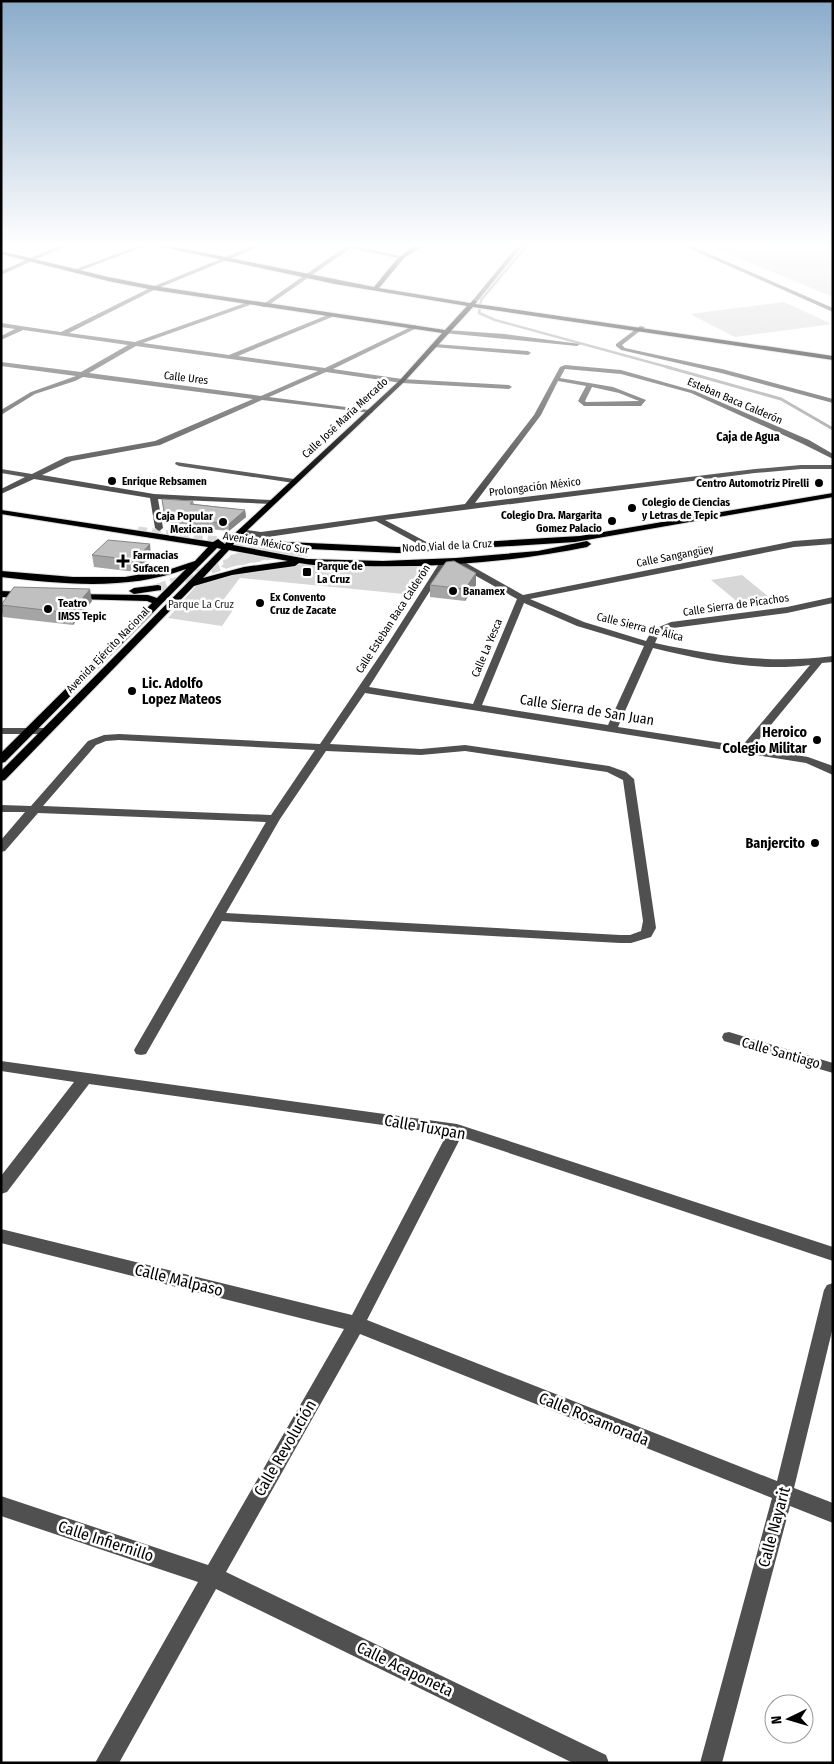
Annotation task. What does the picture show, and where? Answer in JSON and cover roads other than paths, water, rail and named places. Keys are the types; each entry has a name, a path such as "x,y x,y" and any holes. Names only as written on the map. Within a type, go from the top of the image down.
{"main road":[{"path":"402,325 446,332"},
{"name":"Calle José María Mercado","path":"229,540 402,381 454,325"},
{"path":"623,325 833,356"},
{"path":"584,541 833,495"},
{"path":"584,541 833,503"},
{"path":"1,509 138,530"},
{"name":"Avenida México Sur","path":"1,509 229,540 358,548 433,549 584,541"},
{"name":"Avenida México Sur","path":"1,509 159,528 306,556 383,564 456,561 538,554 584,541"},
{"name":"Avenida Ejército Nacional","path":"1,760 200,560 229,540"},
{"name":"Avenida Ejército Nacional","path":"1,778 188,587 229,540"},
{"name":"Nodo Vial de la Cruz","path":"306,556 436,559 494,555 584,541"},
{"path":"188,587 210,578 240,570 306,556"},
{"path":"1,574 55,579 120,580 175,570 200,560"},
{"path":"1,580 48,585 160,584 108,593 66,595 148,598 158,602"},
{"path":"1,592 34,594"}],"street":[{"path":"3,325 132,345 402,381 508,387"},
{"path":"61,334 79,325"},
{"path":"1,413 33,393 73,380 132,345 188,325"},
{"path":"229,357 307,325"},
{"path":"1,492 69,459 157,443 264,398 415,327"},
{"path":"1,338 22,328"},
{"path":"641,328 618,345 623,349 722,371 833,401"},
{"path":"446,332 577,344"},
{"path":"435,346 528,353"},
{"name":"Calle Ures","path":"1,364 369,412"},
{"name":"Esteban Baca Calderón","path":"555,379 562,368 565,367 628,373 693,392 806,442 833,457"},
{"path":"468,506 537,415 555,379 590,384 630,394 643,400 641,404 584,404 581,401 590,384"},
{"path":"820,398 833,393"},
{"path":"179,464 294,481"},
{"name":"Prolongación México","path":"229,540 468,506 756,471 801,467 833,467"},
{"path":"1,471 154,496 271,502"},
{"path":"154,496 159,528"},
{"path":"379,520 433,549"},
{"name":"Calle Sangangüey","path":"522,598 794,544 833,541"},
{"name":"Calle Esteban Baca Calderón","path":"140,1050 274,819 445,561"},
{"name":"Calle Sierra de Álica","path":"456,561 549,612 589,626 650,643 740,662 818,662 833,659"},
{"name":"Calle La Yesca","path":"476,708 522,598"},
{"name":"Calle Sierra de Picachos","path":"650,643 655,632 670,625 787,610 833,600"},
{"path":"612,728 650,643"},
{"path":"745,749 818,662"},
{"name":"Calle Sierra de San Juan","path":"361,689 808,760 833,772"},
{"path":"1,731 47,731"},
{"path":"1,848 92,743 104,738 421,752 465,748 609,769 622,774 628,779 649,921 649,928 646,934 631,939 620,939 218,917"},
{"path":"1,808 274,819"},
{"name":"Calle Santiago","path":"729,1037 833,1068"},
{"name":"Calle Tuxpan","path":"1,1066 456,1130 833,1254"},
{"path":"1,1188 86,1077"},
{"name":"Calle Revolución","path":"106,1763 356,1324 456,1130"},
{"name":"Calle Malpaso","path":"1,1236 356,1324"},
{"name":"Calle Nayarit","path":"710,1763 783,1495 833,1290"},
{"name":"Calle Rosamorada","path":"356,1324 783,1495 833,1513"},
{"name":"Calle Infiernillo","path":"1,1506 211,1576"},
{"name":"Calle Acaponeta","path":"211,1576 598,1763"}],"waterway":[{"path":"515,325 671,368"},
{"path":"667,367 781,399 833,429"}],"tunnel":[{"path":"138,531 300,551"},
{"path":"158,588 232,562 277,554"}],"place":[{"name":"Enrique Rebsamen","path":"112,481"},
{"name":"Centro Automotriz Pirelli","path":"819,483"},
{"name":"Colegio de Ciencias y Letras de Tepic","path":"632,508"},
{"name":"Colegio Dra. Margarita Gomez Palacio","path":"612,521"},
{"name":"Caja Popular Mexicana","path":"223,522"},
{"name":"Farmacias Sufacen","path":"123,561"},
{"name":"Parque de La Cruz","path":"307,572"},
{"name":"Banamex","path":"453,591"},
{"name":"Ex Convento Cruz de Zacate","path":"260,603"},
{"name":"Teatro IMSS Tepic","path":"48,609"},
{"name":"Lic. Adolfo Lopez Mateos","path":"132,691"},
{"name":"Heroico Colegio Militar","path":"817,740"},
{"name":"Banjercito","path":"815,843"}],"district":[{"name":"Caja de Agua","path":"748,437"}],"park label":[{"name":"Parque La Cruz","path":"201,604"}]}
